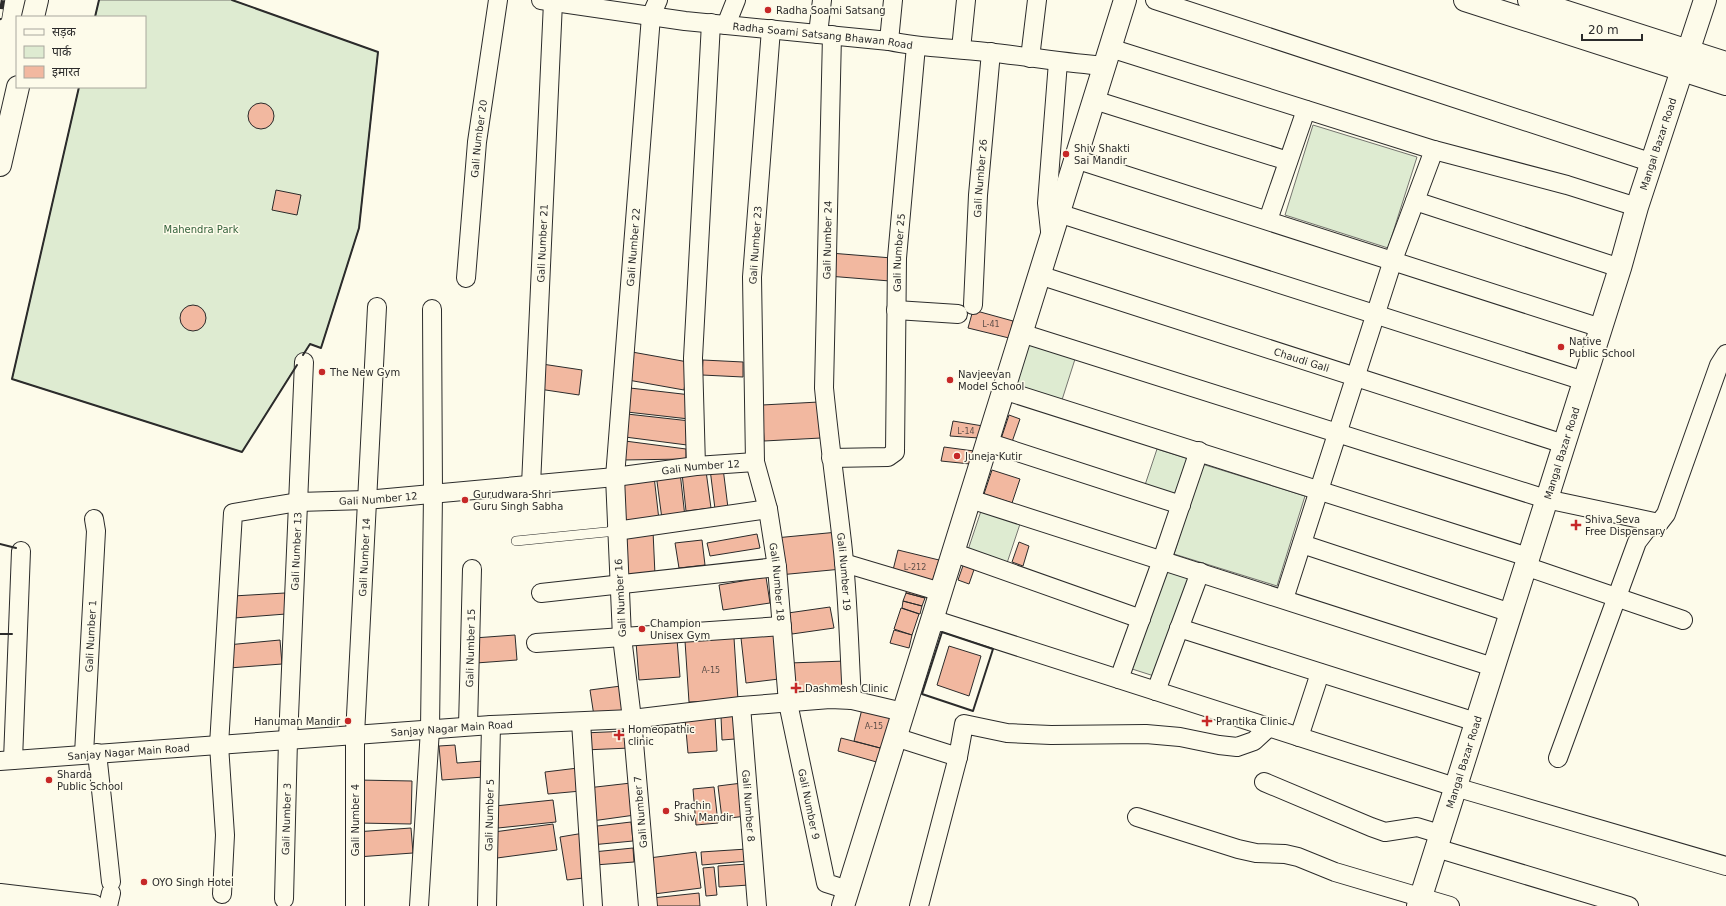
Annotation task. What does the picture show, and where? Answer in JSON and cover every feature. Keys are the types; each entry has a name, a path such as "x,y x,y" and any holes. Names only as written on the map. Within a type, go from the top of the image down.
{"street":[{"path":"33,16 37,0"},
{"name":"Gali Number 20","path":"466,278 477,142 498,0"},
{"path":"696,466 693,358 719,24 736,0"},
{"name":"Gali Number 24","path":"822,0 825,35 824,388 830,451"},
{"path":"889,41 893,0"},
{"path":"961,49 966,0"},
{"path":"1030,58 1037,0"},
{"path":"845,898 1125,0"},
{"path":"1155,0 1653,163"},
{"path":"1465,0 1686,61 1726,63"},
{"path":"1529,0 1686,61 1726,84"},
{"name":"Mangal Bazar Road","path":"1420,902 1455,787 1620,268 1637,208 1653,163 1705,0"},
{"name":"Radha Soami Satsang Bhawan Road","path":"547,1 654,8 719,24 889,41 916,46 991,52 1058,62 1108,57 1306,110 1434,150 1567,185 1637,208"},
{"name":"Gali Number 21","path":"531,485 547,1"},
{"name":"Gali Number 22","path":"615,477 654,8"},
{"name":"Gali Number 23","path":"755,462 752,277 771,29"},
{"name":"Gali Number 25","path":"830,451 888,457 895,452 896,258 916,46"},
{"name":"Gali Number 26","path":"896,310 965,309 978,195 991,52"},
{"path":"1050,239 1047,203 1058,62"},
{"path":"0,165 18,88"},
{"path":"1094,100 1288,161"},
{"path":"1268,220 1306,110"},
{"path":"1284,599 1393,260 1434,150"},
{"path":"1075,159 1601,328"},
{"path":"1415,201 1620,268"},
{"path":"1058,213 1584,381"},
{"name":"Chaudi Gali","path":"1039,275 1564,444"},
{"name":"Gali Number 14","path":"355,735 377,307"},
{"path":"419,906 430,729 434,494 432,309"},
{"path":"1021,333 1546,499 1659,523"},
{"path":"1558,758 1637,542 1646,529 1659,523 1666,514 1720,365 1726,354"},
{"name":"Gali Number 13","path":"288,740 304,362"},
{"path":"1003,390 1319,489 1527,561 1616,597 1683,620"},
{"path":"987,442 1181,505"},
{"name":"Gali Number 19","path":"830,451 844,562 852,700"},
{"path":"1119,679 1200,452"},
{"name":"Gali Number 12","path":"219,745 232,513 298,502 366,500 615,477 696,466 755,462"},
{"name":"Gali Number 18","path":"755,462 768,510 777,567 788,703"},
{"name":"Gali Number 16","path":"615,477 618,584 622,638 632,719"},
{"path":"970,499 1493,667"},
{"path":"616,531 768,510"},
{"name":"Gali Number 1","path":"94,519 96,531 91,754 110,894"},
{"path":"1302,544 1510,613"},
{"path":"7,761 21,551"},
{"path":"952,552 1141,619"},
{"path":"844,562 940,592"},
{"path":"541,593 777,567"},
{"name":"Gali Number 15","path":"468,726 472,569"},
{"path":"1156,691 1200,572"},
{"path":"932,619 1455,787 1726,866"},
{"path":"536,644 782,626"},
{"path":"1179,628 1476,722"},
{"path":"1299,737 1320,673"},
{"name":"Sanjay Nagar Main Road","path":"7,761 468,726 632,719 741,706 830,699 852,700 903,712"},
{"name":"Gali Number 9","path":"788,703 826,883 845,898"},
{"name":"Gali Number 8","path":"741,706 757,906"},
{"name":"Gali Number 7","path":"632,719 648,906"},
{"path":"582,722 594,906"},
{"path":"919,906 958,757 964,724 1006,733 1052,735 1146,734 1180,737 1237,747 1254,741 1269,727"},
{"name":"Gali Number 5","path":"487,906 491,725"},
{"name":"Gali Number 4","path":"355,735 355,906"},
{"path":"895,737 958,757"},
{"name":"Gali Number 3","path":"284,898 288,740"},
{"path":"219,745 226,835 222,894"},
{"path":"1264,782 1378,830 1385,832 1398,831 1408,827 1417,827 1438,841 1629,906"},
{"path":"1137,817 1238,849 1256,853 1285,854 1298,857 1335,872 1420,902 1450,906"},
{"path":"0,895 93,906"}],"lane":[{"path":"516,541 616,531"}],"green space":[{"name":"Mahendra Park","path":"99,0 232,0 378,52 359,228 321,348 310,344 242,452 12,379 79,88 146,88 146,16 95,16"},
{"path":"1313,125 1417,157 1388,248 1285,215"},
{"path":"1026,340 1076,356 1061,403 1011,387"},
{"path":"1157,449 1189,459 1177,496 1145,485"},
{"path":"1202,464 1305,496 1277,586 1174,554"},
{"path":"981,511 1020,524 1007,563 968,550"},
{"path":"1165,569 1192,577 1154,676 1129,668"}],"building":[{"path":"261,103 270,107 274,116 270,125 261,129 252,125 248,116 252,107"},
{"path":"276,190 301,195 297,215 272,210"},
{"path":"830,253 892,258 890,281 828,276"},
{"path":"193,305 202,309 206,318 202,327 193,331 184,327 180,318 184,309"},
{"path":"973,310 1013,321 1009,338 968,328"},
{"path":"632,352 688,362 684,390 628,380"},
{"path":"703,360 743,362 743,377 702,375"},
{"path":"542,364 582,370 579,395 539,389"},
{"path":"630,388 691,395 689,419 627,412"},
{"path":"819,402 821,438 764,441 762,405"},
{"path":"627,414 690,421 687,445 625,437"},
{"path":"1009,415 1020,419 1012,442 1001,439"},
{"path":"953,421 983,426 979,438 950,436"},
{"path":"625,441 686,449 686,459 622,460"},
{"name":"Juneja Kutir","path":"944,447 974,451 970,464 941,461"},
{"path":"723,468 728,508 715,509 710,469"},
{"path":"992,470 1020,479 1012,503 984,494"},
{"path":"706,471 711,508 686,511 682,473"},
{"path":"680,472 685,517 662,519 656,474"},
{"path":"654,476 659,520 626,524 621,480"},
{"path":"653,531 655,575 626,577 624,533"},
{"path":"838,532 842,569 779,575 775,538"},
{"path":"757,534 760,548 710,556 707,543"},
{"path":"702,540 705,565 679,568 675,543"},
{"path":"1019,542 1029,546 1023,566 1012,562"},
{"path":"898,550 939,560 932,583 892,574"},
{"path":"965,560 976,564 969,584 958,580"},
{"path":"766,577 770,603 723,610 719,585"},
{"path":"907,585 927,590 925,598 906,593"},
{"path":"285,593 286,614 234,618 233,596"},
{"path":"906,593 925,598 922,606 903,601"},
{"path":"903,601 922,606 920,614 902,608"},
{"path":"830,607 834,628 792,634 788,613"},
{"path":"901,608 919,614 912,635 894,629"},
{"path":"894,630 912,635 909,648 890,643"},
{"path":"775,634 779,679 746,683 741,638"},
{"path":"515,635 517,660 476,663 474,638"},
{"path":"734,638 738,700 689,702 685,641"},
{"path":"677,639 680,677 639,680 636,642"},
{"path":"280,640 282,664 229,668 227,645"},
{"path":"949,646 981,656 969,696 937,685"},
{"path":"846,661 848,691 790,693 789,663"},
{"path":"621,686 624,713 594,716 590,690"},
{"path":"862,709 893,717 884,749 854,741"},
{"path":"734,715 735,739 722,740 721,716"},
{"path":"715,716 717,751 688,753 685,719"},
{"path":"629,731 630,748 584,750 583,733"},
{"path":"841,738 884,749 880,763 838,751"},
{"path":"455,745 457,763 483,761 484,777 442,780 439,746"},
{"path":"578,768 581,791 548,794 545,772"},
{"path":"358,780 412,781 411,824 358,823"},
{"path":"631,783 635,815 592,821 587,788"},
{"path":"742,783 746,816 722,819 718,786"},
{"path":"714,787 718,823 696,825 693,789"},
{"path":"553,800 556,822 498,828 495,806"},
{"path":"631,822 633,841 591,845 589,827"},
{"path":"553,824 557,850 497,858 494,832"},
{"path":"411,828 413,853 357,857 355,832"},
{"path":"584,833 591,877 567,880 560,837"},
{"path":"633,848 634,862 595,865 593,852"},
{"path":"747,849 748,861 702,865 701,852"},
{"path":"696,852 701,888 654,894 649,858"},
{"path":"747,864 749,885 719,887 718,866"},
{"path":"714,867 717,895 706,896 703,868"},
{"path":"699,893 700,906 653,906 652,898"}],"railway":[{"path":"0,18 3,0"}],"wall":[{"path":"95,16 99,0"},
{"path":"232,0 378,52 359,228 321,348 310,344 303,355"},
{"path":"79,88 12,379 242,452 297,365"},
{"path":"0,544 16,548"},
{"path":"942,632 993,649 973,711 922,694 942,632"},
{"path":"0,634 12,634"}],"place":[{"name":"Radha Soami Satsang","path":"768,10"},
{"name":"Shiv Shakti Sai Mandir","path":"1066,154"},
{"name":"Native Public School","path":"1561,347"},
{"name":"The New Gym","path":"322,372"},
{"name":"Navjeevan Model School","path":"950,380"},
{"name":"Juneja Kutir","path":"957,456"},
{"name":"Gurudwara Shri Guru Singh Sabha","path":"465,500"},
{"name":"Shiva Seva Free Dispensary","path":"1576,525"},
{"name":"Champion Unisex Gym","path":"642,629"},
{"name":"Dashmesh Clinic","path":"796,688"},
{"name":"Hanuman Mandir","path":"348,721"},
{"name":"Prantika Clinic","path":"1207,721"},
{"name":"Homeopathic clinic","path":"619,735"},
{"name":"Sharda Public School","path":"49,780"},
{"name":"Prachin Shiv Mandir","path":"666,811"},
{"name":"OYO Singh Hotel","path":"144,882"}]}
